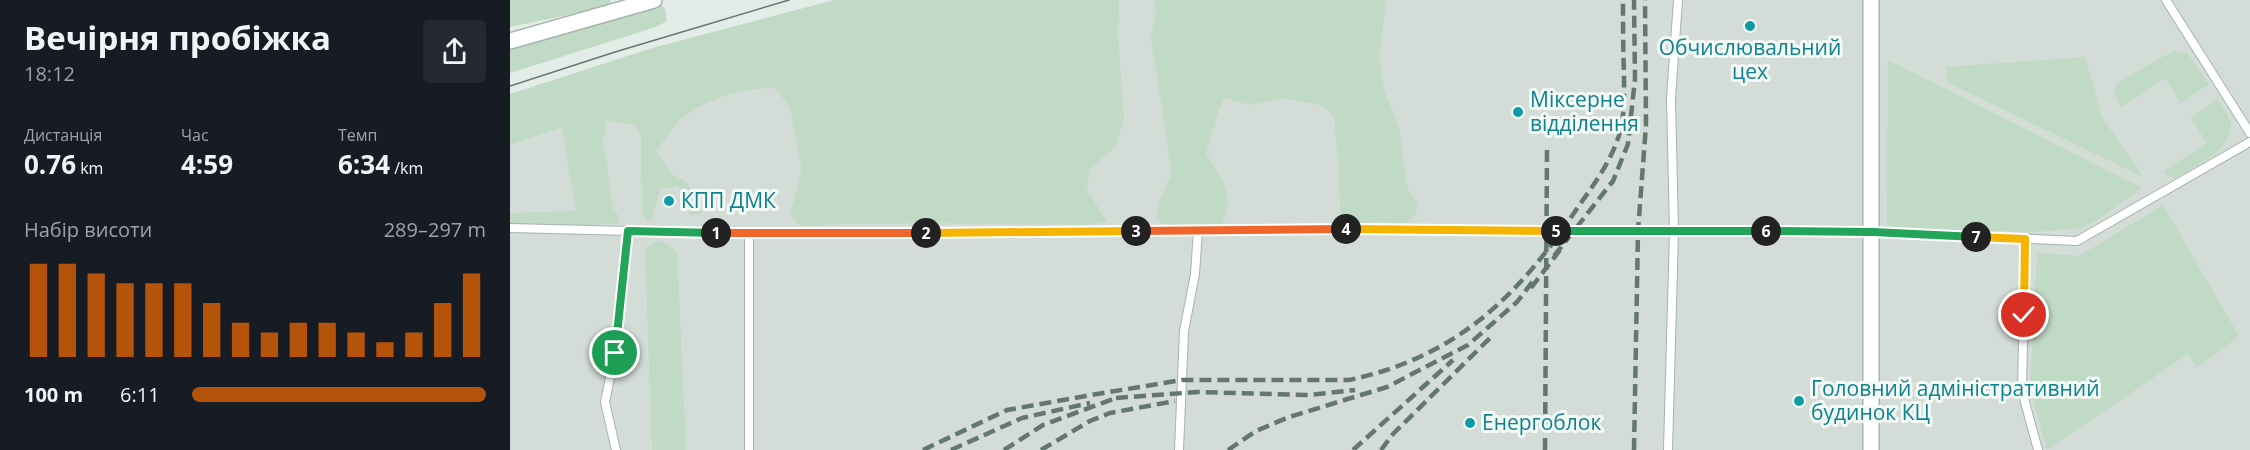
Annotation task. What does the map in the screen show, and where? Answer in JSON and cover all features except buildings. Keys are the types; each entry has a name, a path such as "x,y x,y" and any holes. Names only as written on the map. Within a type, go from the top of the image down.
{"street":[{"path":"510,40 654,0"},
{"path":"1871,0 1873,232 1871,450"}],"lane":[{"path":"1668,450 1674,231 1671,98 1678,0"},
{"path":"2166,0 2250,133"},
{"path":"510,228 749,234 1198,230 1873,232 2077,242 2250,142"},
{"path":"1179,450 1184,331 1195,274 1198,230"},
{"path":"616,450 605,402 615,353 628,231"},
{"path":"749,234 749,450"},
{"path":"2025,239 2022,391 2038,450"}],"shaded area":[{"path":"1037,0 2250,0 2250,450 510,450 510,145 562,127"}],"green space":[{"path":"510,0 610,0 611,4 510,27"},
{"path":"834,0 1119,0 1118,34 1124,120 1115,147 1090,169 1087,190 1107,222 1087,225 929,223 799,225 790,214 802,171 790,107 775,88 764,88 724,96 699,107 679,121 656,151 672,175 684,180 700,201 702,214 691,215 678,186 660,189 652,221 646,220 642,209 641,136 634,125 607,120 603,140 613,208 619,217 619,223 578,226 510,224 510,213 576,211 562,127 510,145 510,94 652,48"},
{"path":"1155,0 1386,0 1379,56 1384,90 1399,128 1407,187 1418,204 1416,214 1405,223 1351,222 1340,213 1334,117 1321,105 1282,98 1251,105 1224,98 1206,153 1222,179 1227,195 1228,203 1222,224 1164,226 1156,217 1160,200 1172,174 1151,37 1156,11"},
{"path":"660,4 665,9 667,21 656,27 510,73 510,48"},
{"path":"2173,51 2188,54 2209,84 2181,103 2165,78 2122,107 2115,96 2117,83"},
{"path":"2085,57 2102,117 2143,177 1947,82 1946,67"},
{"path":"1888,60 2142,188 2094,222 2081,228 2035,232 1887,228"},
{"path":"2217,99 2230,120 2231,129 2228,138 2214,153 2180,176 2175,178 2167,176 2164,171 2207,143 2191,118"},
{"path":"2163,205 2239,336 2197,368 2188,354 2047,450 2030,389 2037,253 2079,256"},
{"path":"659,240 677,251 686,450 652,450 645,248"}],"tram line":[{"path":"510,86 789,0"}],"railway":[{"path":"923,450 1007,410 1182,380 1349,380 1387,370 1422,356 1453,339 1508,295 1533,268 1556,239 1608,162 1622,125 1623,0"},
{"path":"1554,256 1613,181 1628,144 1635,79 1634,0"},
{"path":"1634,450 1638,231 1646,125 1645,0"},
{"path":"1545,450 1547,150"},
{"path":"1531,288 1560,250"},
{"path":"1228,450 1256,431 1289,417 1387,387 1468,345 1517,302 1533,281"},
{"path":"1381,450 1393,434 1493,335"},
{"path":"1353,450 1453,360"},
{"path":"1116,398 1197,392 1309,395 1355,390"},
{"path":"1004,450 1043,425 1113,399"},
{"path":"1041,450 1090,421 1110,413 1175,401"},
{"path":"951,450 1022,418 1090,403"}],"place":[{"name":"Обчислювальний цех","path":"1750,26"},
{"name":"Міксерне відділення","path":"1518,112"},
{"name":"КПП ДМК","path":"669,201"},
{"name":"Головний адміністративний будинок КЦ","path":"1799,401"},
{"name":"Енергоблок","path":"1470,423"}],"route":[{"path":"615,353 628,231 749,234 1346,229 1806,231 2025,239 2024,315"}]}
